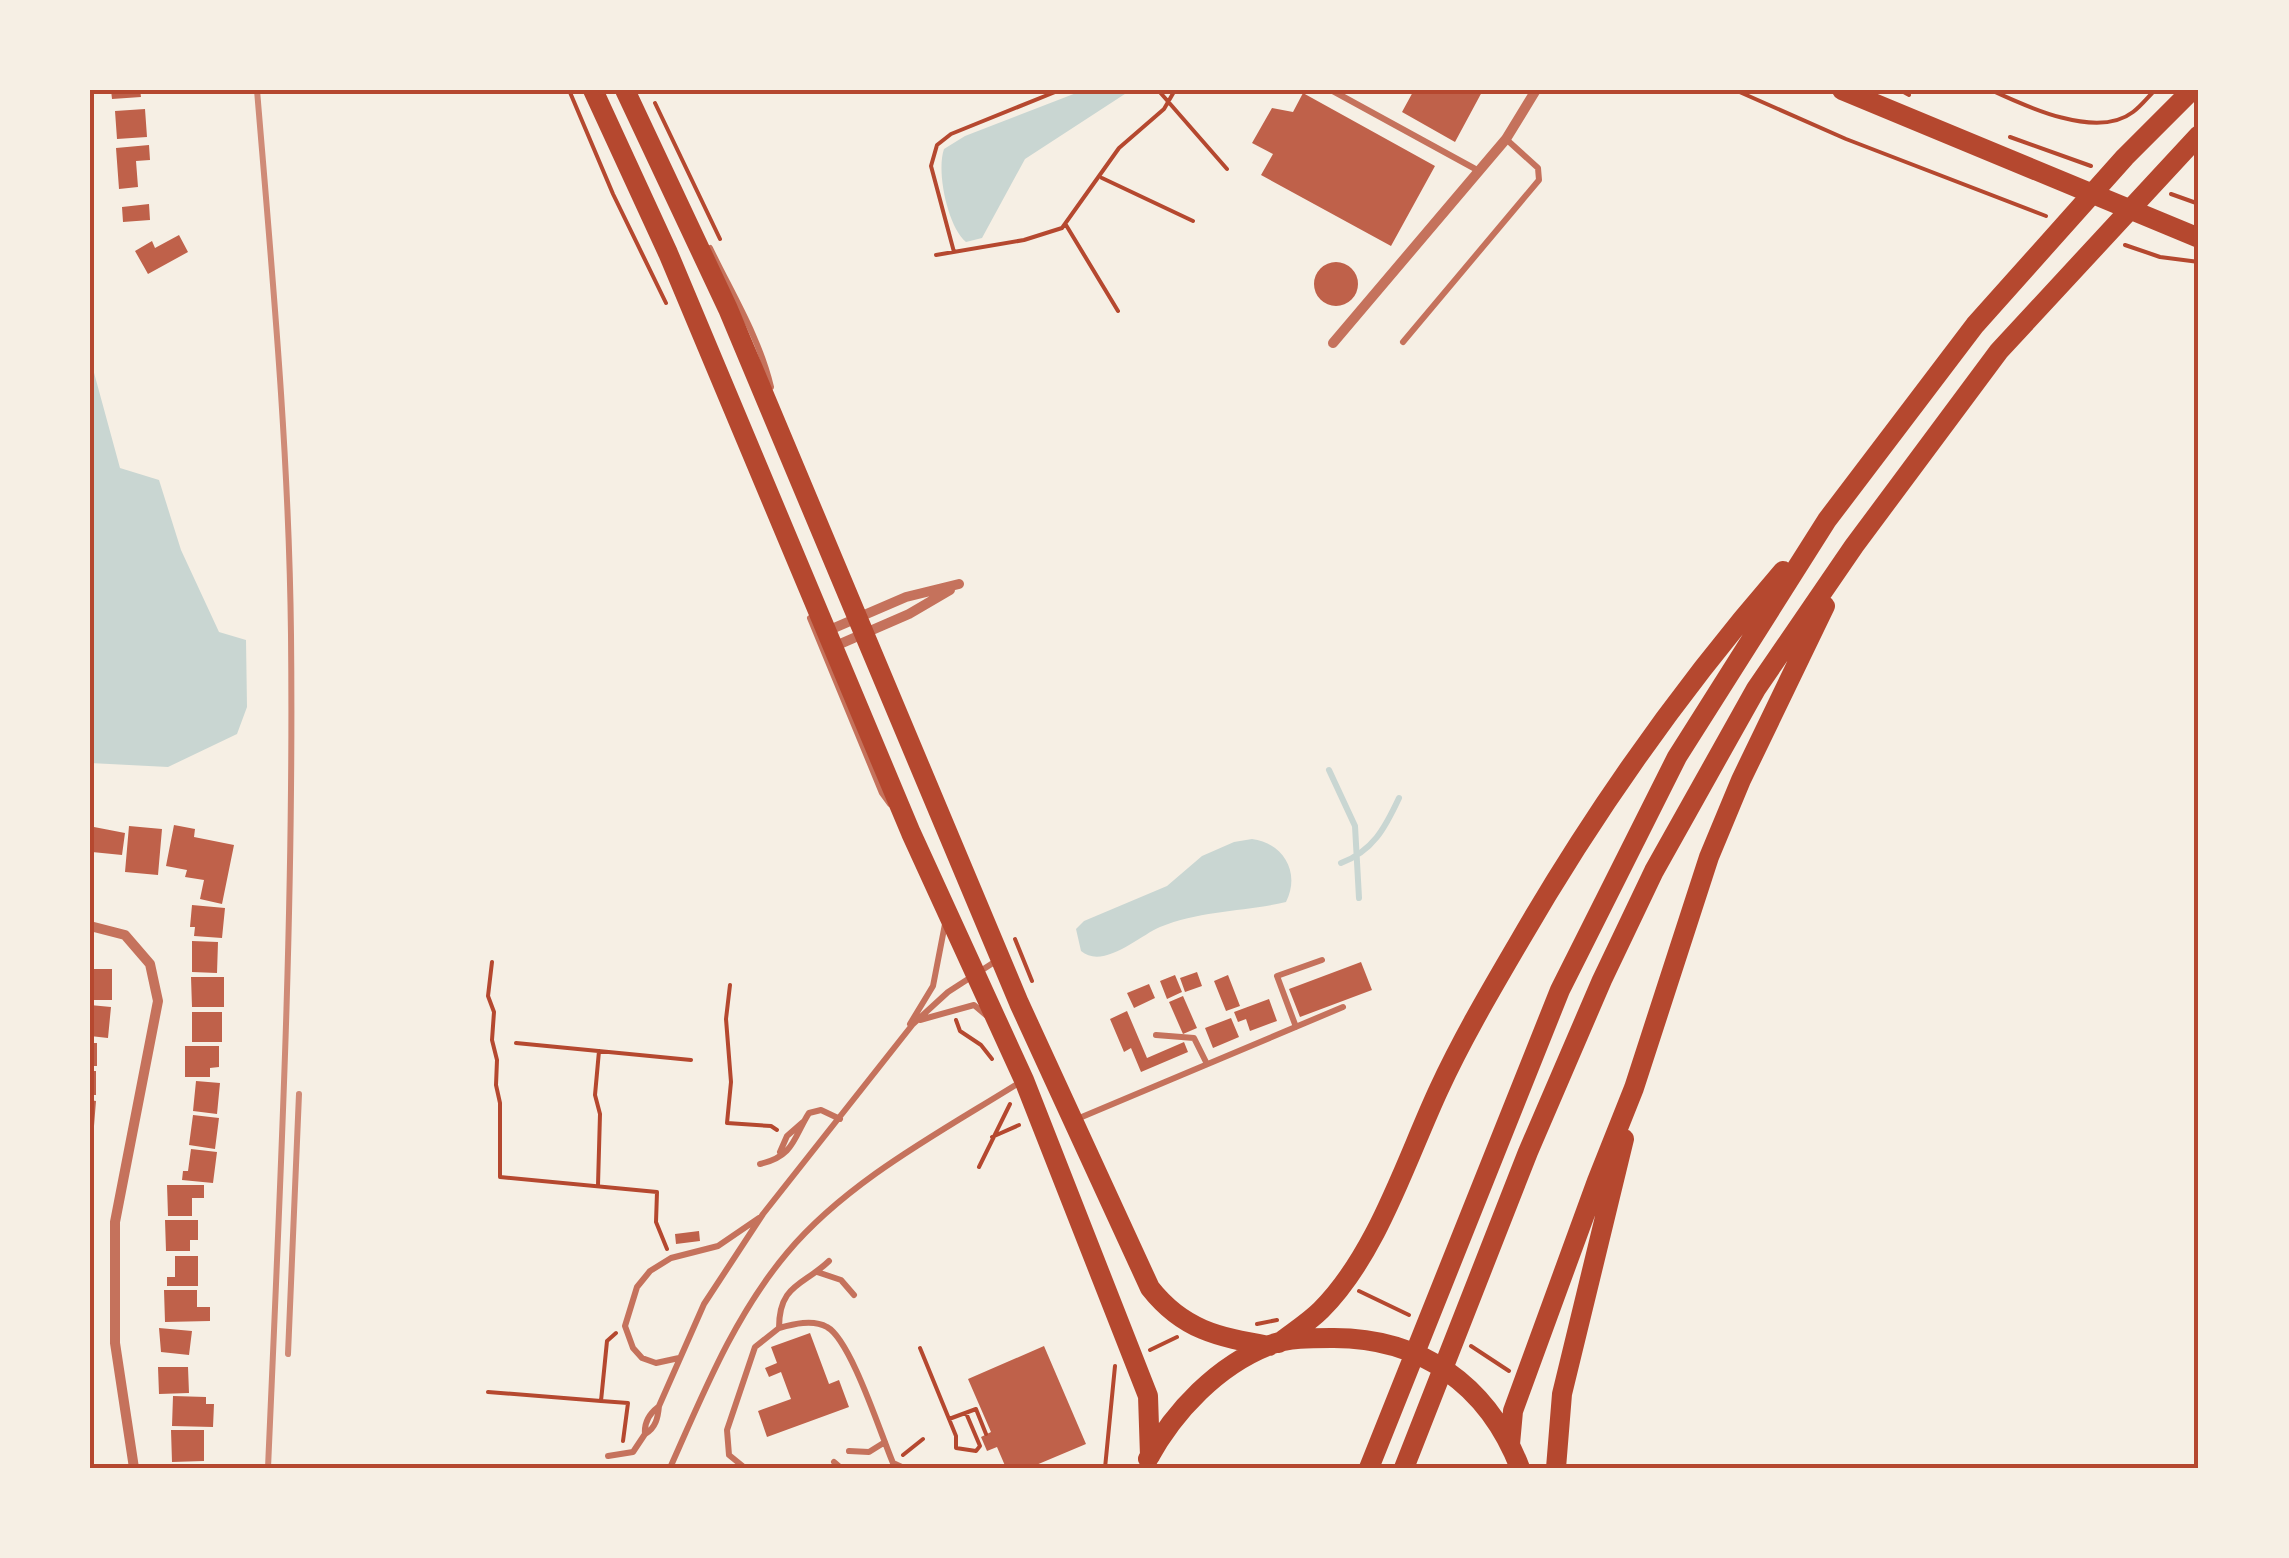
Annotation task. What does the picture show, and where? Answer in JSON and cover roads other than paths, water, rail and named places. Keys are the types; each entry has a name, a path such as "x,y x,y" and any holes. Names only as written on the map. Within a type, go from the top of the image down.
{"highway":[{"path":"593,90 668,254 911,833 999,1026 1015,1086 1148,1396 1147,1462"},
{"path":"625,90 782,432 1001,958 1027,999 1074,1120 1150,1288 1167,1310 1185,1323 1218,1335 1274,1344 1312,1338 1356,1338 1426,1358 1463,1382 1484,1402 1520,1468"},
{"path":"1842,90 2199,238"},
{"path":"1147,1462 1198,1392 1235,1363 1274,1344 1320,1311 1365,1250 1450,1068 1519,942 1608,802 1738,623 1827,520 1974,326 2126,157 2192,90"},
{"path":"1404,1468 1528,1152 1602,980 1654,871 1756,689 1854,546 1999,350 2199,135"},
{"path":"1369,1468 1560,990 1677,757 1827,520"},
{"path":"1510,1444 1513,1411 1634,1088 1709,858 1741,780 1854,546"},
{"path":"1556,1468 1562,1394 1634,1088"}],"street":[{"path":"1334,343 1506,139 1536,90"},
{"path":"960,584 909,614 829,639 861,626 906,597 960,584"},
{"path":"90,926 124,935 150,964 158,1001 116,1222 115,1343 134,1468"}],"lane":[{"path":"1331,90 1479,171"},
{"path":"1403,342 1538,180 1538,168 1506,139"},
{"path":"776,512 815,632 882,793 911,833"},
{"path":"903,726 927,762 1027,999"},
{"path":"608,1456 628,1456 651,1431 704,1304 764,1214 902,1037 934,986 945,935 945,908"},
{"path":"902,1037 975,973 1001,958"},
{"path":"1296,1027 1277,976 1322,960"},
{"path":"920,1020 974,1005 999,1026"},
{"path":"1074,1120 1343,1007"},
{"path":"1156,1035 1194,1038 1207,1064"},
{"path":"670,1468 735,1329 789,1251 844,1198 972,1110 1015,1086"},
{"path":"780,1153 787,1136 816,1111 840,1118"},
{"path":"760,1164 770,1162 795,1142 803,1122"},
{"path":"680,1358 656,1363 642,1358 633,1348 625,1326 630,1302 642,1278 670,1258 718,1246 764,1214"},
{"path":"780,1328 784,1298 796,1282 817,1272 828,1260"},
{"path":"817,1272 841,1280 854,1295"},
{"path":"750,1468 744,1468 729,1455 726,1430 756,1346 780,1328 806,1322 827,1327 845,1346 893,1463 904,1468"},
{"path":"749,1372 750,1385"},
{"path":"849,1451 869,1452 884,1442"}],"waterway":[{"path":"1329,770 1355,826 1359,898"},
{"path":"1341,863 1362,852 1377,837 1399,798"}],"railway":[{"path":"257,90 283,430 291,635 288,947 268,1468"},
{"path":"288,1354 299,1094"}]}
